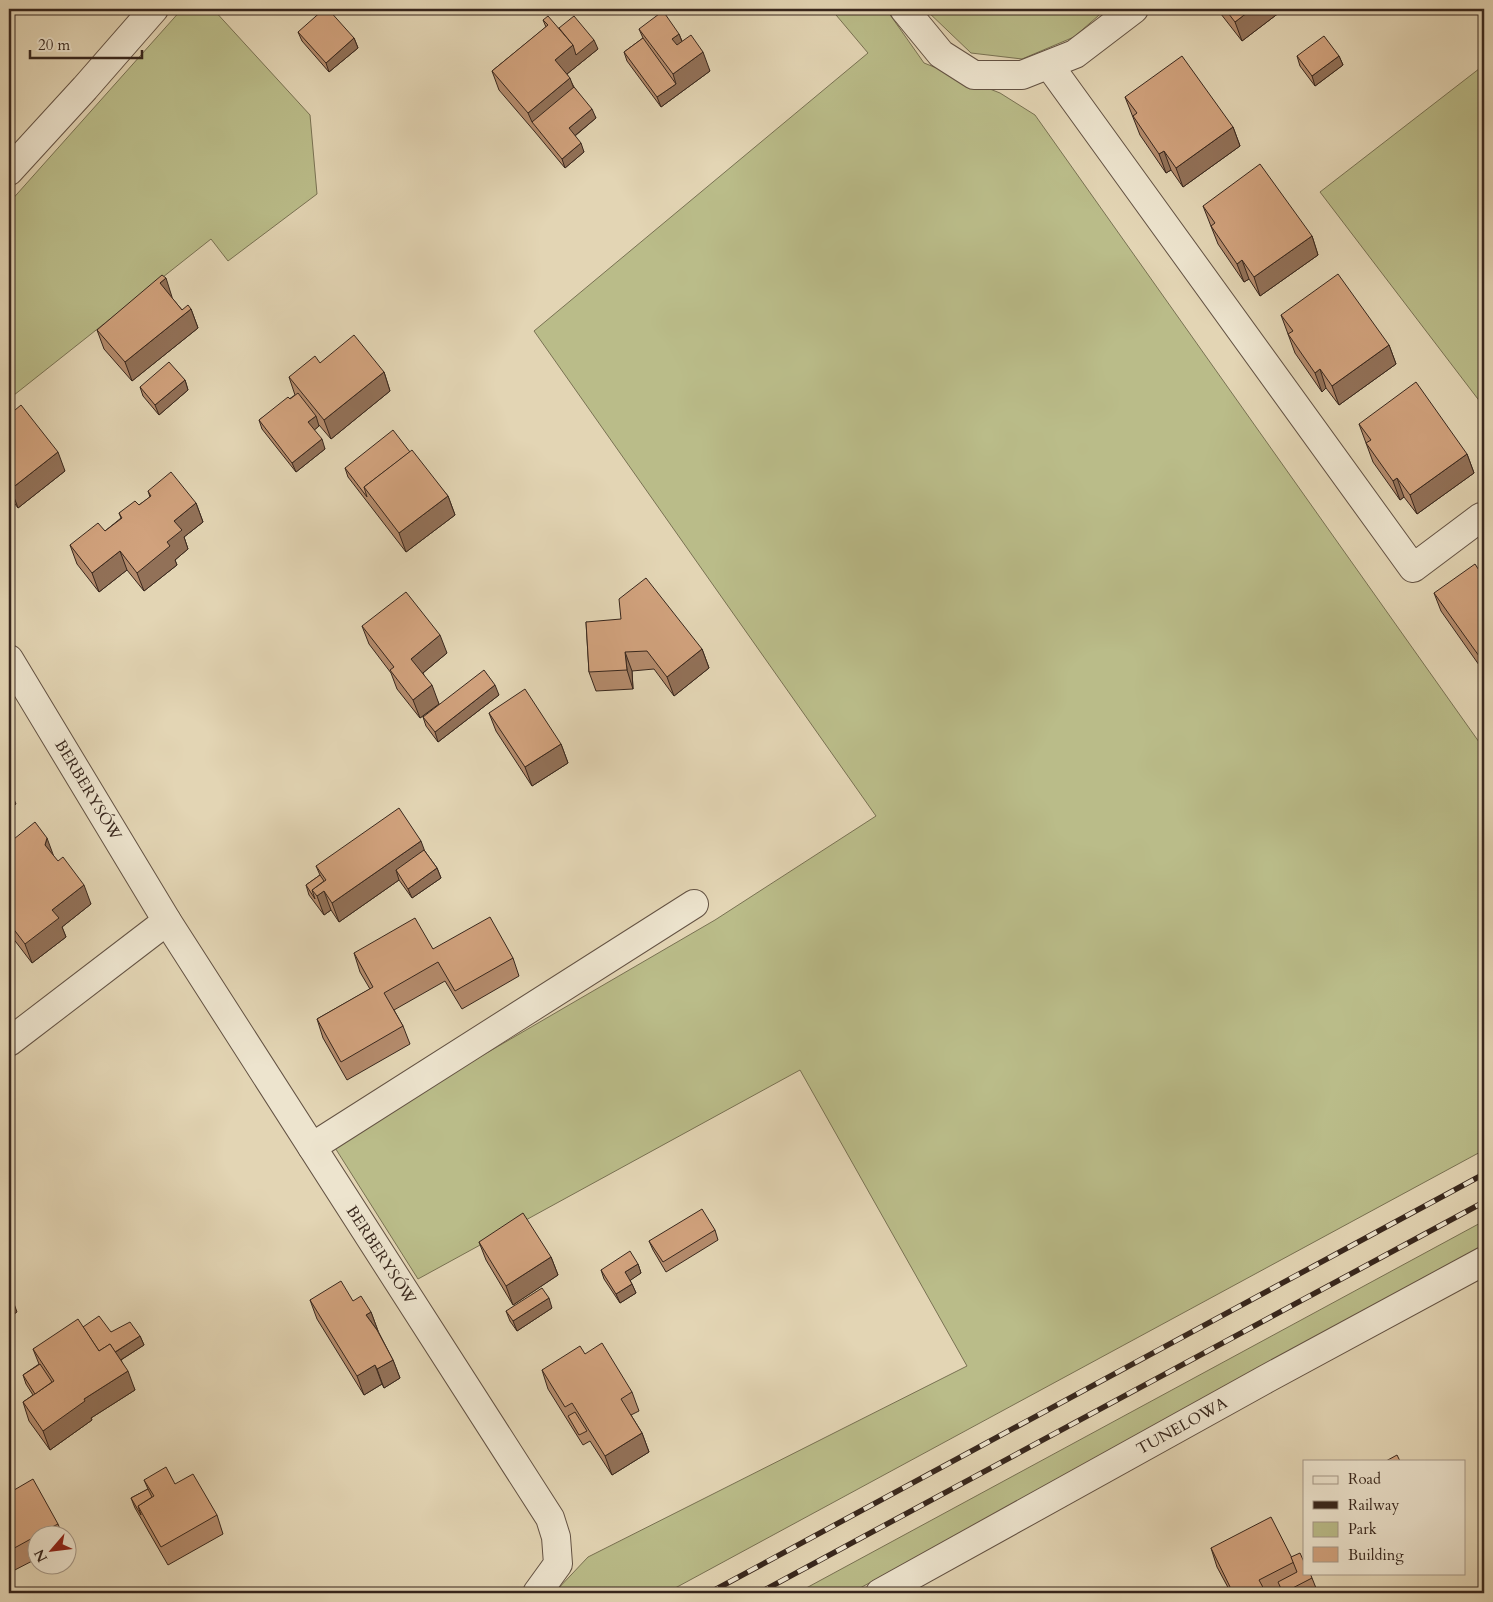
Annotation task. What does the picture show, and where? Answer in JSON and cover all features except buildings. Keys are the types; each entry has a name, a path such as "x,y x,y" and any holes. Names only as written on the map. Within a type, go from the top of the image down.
{"street":[{"path":"9,171 154,9"},
{"path":"904,9 941,54 974,75 1022,75 1075,54 1134,9"},
{"path":"1048,65 1413,568 1481,517 1484,521"},
{"name":"BERBERYSÓW","path":"9,659 167,921 550,1518 556,1537 558,1564 537,1593"},
{"path":"312,1147 694,904"},
{"path":"9,1042 167,921"},
{"name":"TUNELOWA","path":"880,1593 1266,1379 1484,1261"}],"green space":[{"path":"182,9 213,9 310,115 317,194 228,261 211,239 9,399 9,203"},
{"path":"831,9 886,9 924,63 1000,93 1035,115 1484,749 1484,1150 666,1593 554,1593 588,1557 967,1366 800,1070 418,1279 332,1143 715,920 876,816 534,331 868,53"},
{"path":"925,9 1106,9 1074,37 1022,59 971,53"},
{"path":"1484,65 1484,407 1320,192"},
{"path":"1484,1221 1484,1245 851,1593 797,1593"}],"railway":[{"path":"709,1593 1484,1174"},
{"path":"759,1593 1484,1202"}]}
